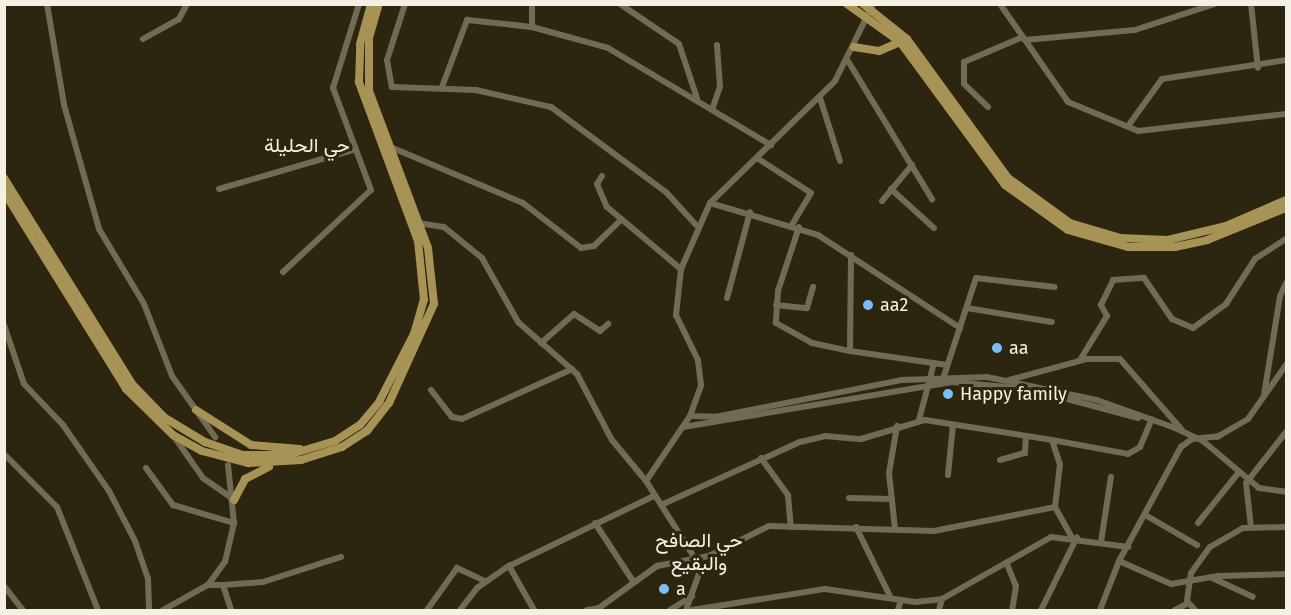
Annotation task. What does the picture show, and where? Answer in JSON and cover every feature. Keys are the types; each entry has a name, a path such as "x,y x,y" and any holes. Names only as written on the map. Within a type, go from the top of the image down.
{"main road":[{"path":"4,192 57,268 132,384 172,423 242,455 277,456 316,448 360,425 404,355 420,320 424,269 368,116 359,56 371,4"},
{"path":"234,500 234,486 252,473 330,452 367,431 411,360 434,295 418,223 369,92 366,66 379,4"},
{"path":"847,4 888,31 900,42 999,178 1034,210 1068,230 1128,247 1175,247 1207,240 1287,208"},
{"path":"863,4 907,39 1008,178 1070,223 1120,238 1168,240 1226,226 1287,200"},
{"path":"887,47 888,31"},
{"path":"854,47 887,47 900,42"},
{"path":"4,177 126,389 173,435 202,451 235,462 285,463"},
{"path":"404,355 411,360"},
{"path":"196,410 255,447 316,448"}],"street":[{"path":"47,4 64,105 95,220 144,304 164,360 215,437"},
{"path":"143,39 179,19 187,4"},
{"path":"283,272 371,190 353,150 333,88 348,54 359,4"},
{"path":"405,4 387,60 388,82 398,89 442,87 551,107 666,192 696,225"},
{"path":"532,4 532,27"},
{"path":"620,4 679,44 698,98"},
{"path":"646,480 690,416 700,376 676,315 681,269 696,225 710,203 820,98 848,61 873,4"},
{"path":"1000,4 1068,102 1128,126 1150,133 1211,120 1287,114"},
{"path":"988,107 963,84 964,62 1024,38 1135,30 1214,4"},
{"path":"1251,4 1258,68"},
{"path":"442,87 467,20 532,27 598,44 698,98 771,145"},
{"path":"713,107 720,87 717,45"},
{"path":"348,54 359,56"},
{"path":"1128,126 1162,79 1258,68 1287,60"},
{"path":"848,61 932,199"},
{"path":"820,98 840,161"},
{"path":"388,145 523,203 581,248 594,246 620,222"},
{"path":"219,189 353,150"},
{"path":"757,158 811,193 796,226 776,304 781,329 827,348 947,364"},
{"path":"882,201 912,165"},
{"path":"602,176 598,189 620,222 681,269"},
{"path":"891,189 934,228"},
{"path":"710,203 796,226 851,255 960,328"},
{"path":"726,298 750,212"},
{"path":"418,223 444,227 474,250 518,322 572,369 612,440 646,480 654,496 698,558 700,576 686,610"},
{"path":"1080,360 1107,316 1101,305 1113,280 1144,278 1172,319 1193,328 1224,306 1255,259 1287,239"},
{"path":"850,351 851,255"},
{"path":"943,379 978,277 1054,287"},
{"path":"1264,399 1280,296 1287,283"},
{"path":"776,304 807,308 813,287"},
{"path":"967,308 1052,322"},
{"path":"541,343 574,314 600,331 608,324"},
{"path":"4,325 24,384 63,425 109,490 135,542 147,578 149,610"},
{"path":"690,416 709,418 798,397 930,380 1009,380 1080,360 1125,361 1183,433"},
{"path":"919,420 934,363"},
{"path":"1100,610 1119,561 1147,516 1177,456 1197,440 1220,436 1243,423 1264,399 1287,364"},
{"path":"431,390 452,417 462,419 572,369"},
{"path":"683,427 930,380"},
{"path":"980,380 1030,388 1151,421"},
{"path":"1009,380 1151,421 1183,433 1220,455 1248,479 1285,495"},
{"path":"661,505 761,458 820,436 856,440 919,420 1052,440 1124,455 1140,447 1151,421"},
{"path":"948,475 953,425"},
{"path":"895,529 889,468 897,426"},
{"path":"1251,527 1248,479 1287,432"},
{"path":"164,610 208,585 225,562 234,523 234,500 203,478 195,462 173,435"},
{"path":"1000,460 1025,453 1026,436"},
{"path":"1052,440 1060,464 1055,507 1074,537"},
{"path":"195,462 202,451"},
{"path":"4,454 57,507 98,610"},
{"path":"761,458 788,495 791,527"},
{"path":"223,490 234,486 228,465"},
{"path":"146,468 173,505 234,523"},
{"path":"1198,523 1239,472"},
{"path":"1101,542 1111,477"},
{"path":"460,610 485,581 509,566 654,496"},
{"path":"849,498 892,499"},
{"path":"587,610 599,609 633,581 657,566 698,558 756,528 856,527 950,530 1055,507"},
{"path":"1147,516 1197,545"},
{"path":"595,523 633,581"},
{"path":"856,527 890,596"},
{"path":"1187,604 1194,564 1210,547 1251,527 1287,527"},
{"path":"692,610 825,589 890,596 901,600 942,600 1051,537 1074,537 1128,547"},
{"path":"1041,610 1074,537"},
{"path":"208,585 263,582 341,557"},
{"path":"1119,561 1171,584 1209,576 1287,574"},
{"path":"1007,564 1015,582 1012,610"},
{"path":"509,566 534,610"},
{"path":"427,610 457,568 485,581"},
{"path":"1209,576 1253,597"},
{"path":"223,585 231,610"},
{"path":"4,586 23,610"},
{"path":"670,610 692,596"},
{"path":"898,610 901,600"},
{"path":"939,610 942,600"},
{"path":"1175,610 1187,604"},
{"path":"1187,604 1195,610"}],"place":[{"name":"aa2","path":"868,305"},
{"name":"aa","path":"997,348"},
{"name":"Happy family","path":"948,394"},
{"name":"a","path":"664,589"}],"district":[{"name":"حي الحليلة","path":"307,145"},
{"name":"حي الصافح والبقيع","path":"699,552"}]}
